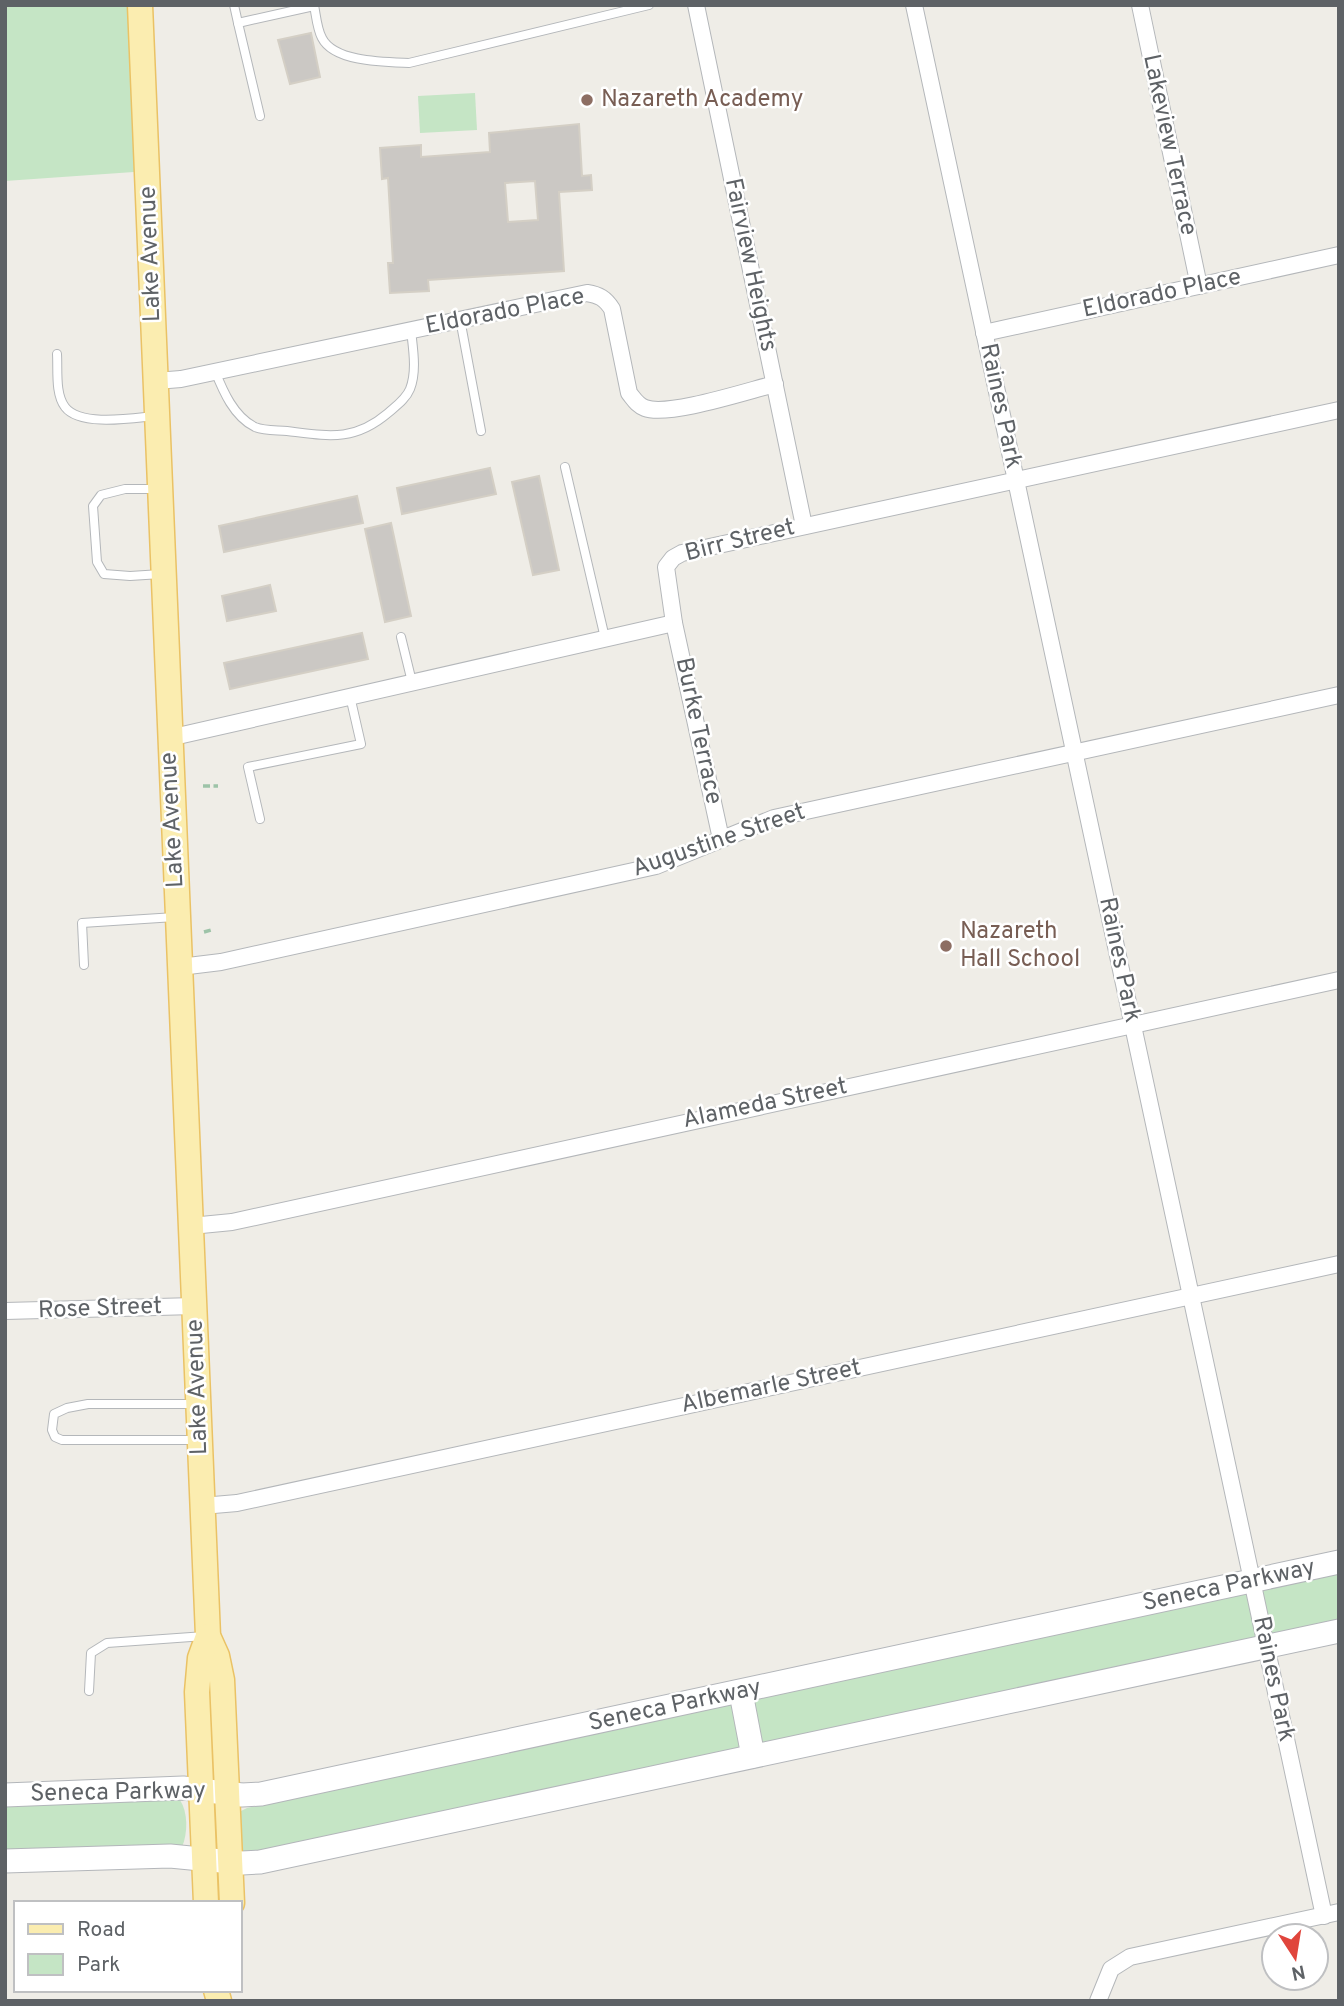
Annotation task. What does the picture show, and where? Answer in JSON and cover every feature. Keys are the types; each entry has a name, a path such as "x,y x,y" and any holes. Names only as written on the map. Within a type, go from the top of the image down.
{"main road":[{"name":"Lake Avenue","path":"140,5 208,1636 217,1656 222,1679 232,1901"},
{"name":"Lake Avenue","path":"206,1901 197,1681 200,1658 208,1636"}],"street":[{"name":"Fairview Heights","path":"696,5 804,526"},
{"name":"Raines Park","path":"914,5 1266,1647 1331,1914"},
{"name":"Lakeview Terrace","path":"1140,5 1199,286"},
{"name":"Eldorado Place","path":"984,332 1339,255"},
{"name":"Eldorado Place","path":"156,381 215,371 577,294 600,295 607,300 612,309 629,393 637,404 647,409 678,408 775,384"},
{"name":"Birr Street","path":"674,623 667,567 673,558 682,553 1339,411"},
{"path":"169,738 674,623"},
{"name":"Burke Terrace","path":"674,623 721,839"},
{"name":"Augustine Street","path":"180,967 221,962 656,866 774,818 1339,695"},
{"name":"Alameda Street","path":"191,1226 232,1222 1339,979"},
{"name":"Albemarle Street","path":"202,1506 237,1503 1339,1265"},
{"name":"Rose Street","path":"5,1311 195,1306"},
{"name":"Seneca Parkway","path":"5,1795 166,1789 261,1794 741,1693 1339,1562"},
{"path":"5,1861 170,1856 260,1862 1339,1631"},
{"path":"741,1693 753,1756"},
{"path":"1098,2001 1111,1969 1123,1959 1331,1914"}],"lane":[{"path":"234,5 260,116"},
{"path":"595,5 597,16"},
{"path":"238,23 314,6 322,38 335,53 408,63 649,5"},
{"path":"460,319 481,431"},
{"path":"215,371 233,407 254,427 319,435 356,432 378,421 409,391 413,366 411,330"},
{"path":"57,354 59,390 64,407 74,415 92,419 158,415"},
{"path":"565,467 606,638"},
{"path":"159,488 125,489 101,495 93,506 97,562 104,574 131,576 164,573"},
{"path":"401,637 412,682"},
{"path":"260,819 248,767 361,744 349,696"},
{"path":"84,965 82,923 178,917"},
{"path":"198,1404 77,1406 54,1414 52,1430 55,1437 62,1440 200,1440"},
{"path":"89,1691 91,1653 107,1643 208,1636"}],"path":[{"path":"203,786 218,786"},
{"path":"204,932 211,930"}],"green space":[{"path":"5,5 140,5 148,171 5,181"},
{"path":"475,93 477,130 420,133 418,96"},
{"path":"1339,1573 1339,1622 247,1855 241,1851 239,1812 247,1808"},
{"path":"180,1800 185,1810 186,1829 182,1847 5,1855 5,1805"}],"building":[{"path":"311,33 320,77 290,84 278,40"},
{"path":"579,124 582,176 591,175 592,190 559,192 564,271 428,280 429,291 390,293 388,263 393,263 388,178 382,179 380,148 421,145 421,157 490,152 489,133","holes":["535,181 538,220 508,222 505,183"]},
{"path":"490,468 496,494 402,514 397,488"},
{"path":"539,476 559,570 533,575 512,482"},
{"path":"357,496 363,523 224,552 219,526"},
{"path":"391,523 411,616 385,622 365,529"},
{"path":"270,585 276,611 227,621 222,596"},
{"path":"362,633 368,659 230,689 224,663"}],"place":[{"name":"Nazareth Academy","path":"587,100"},
{"name":"Nazareth Hall School","path":"946,946"}]}
